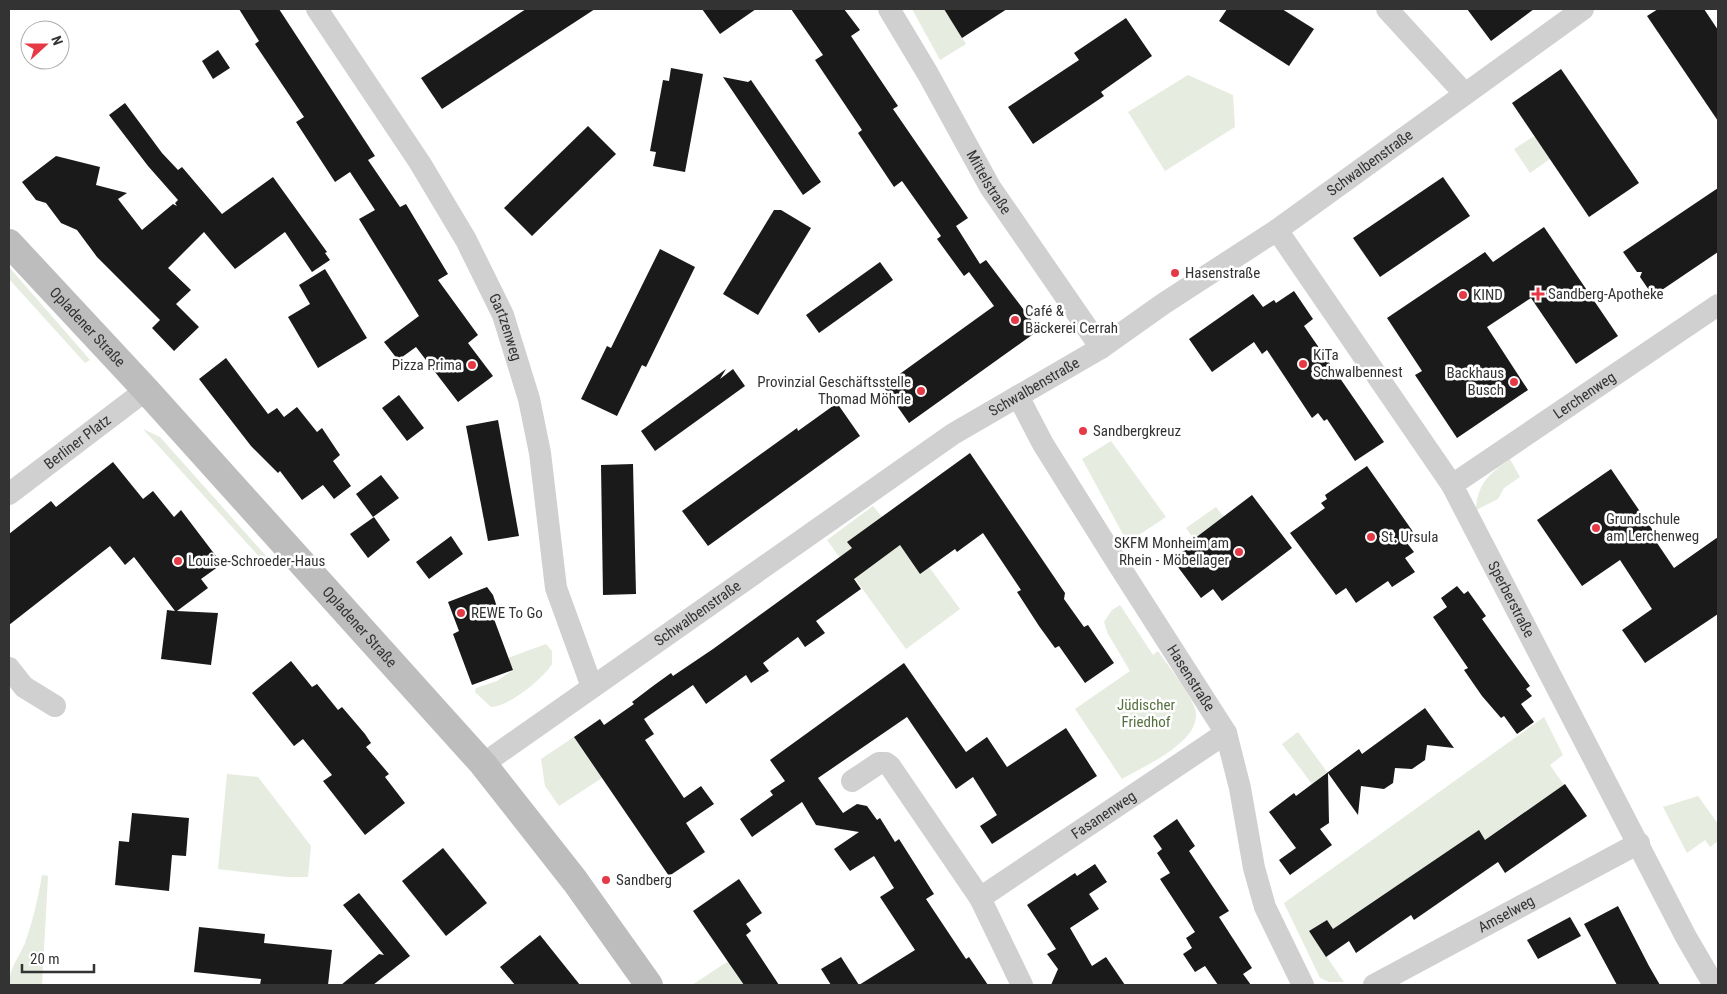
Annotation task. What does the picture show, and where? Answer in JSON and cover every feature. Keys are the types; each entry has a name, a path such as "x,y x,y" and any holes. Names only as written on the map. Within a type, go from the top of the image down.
{"street":[{"name":"Gartzenweg","path":"317,9 420,163 466,240 503,315 529,399 540,452 556,588 592,688"},
{"name":"Mittelstraße","path":"889,9 928,74 990,187 1101,348"},
{"path":"1387,9 1464,94"},
{"name":"Schwalbenstraße","path":"483,764 952,434 1101,348 1163,304 1278,230 1583,9"},
{"name":"Sperberstraße","path":"1278,230 1452,486 1639,843 1686,937 1714,985"},
{"name":"Opladener Straße","path":"9,243 146,390 483,764 575,881 649,985"},
{"name":"Lerchenweg","path":"1452,486 1718,305"},
{"name":"Berliner Platz","path":"9,494 146,390"},
{"name":"Hasenstraße","path":"1018,396 1044,444 1118,564 1226,733 1240,788 1254,868 1265,907 1303,985"},
{"path":"9,668 24,687 55,706"},
{"name":"Fasanenweg","path":"980,898 1226,733"},
{"path":"852,781 879,763 886,762 890,766 980,898 1022,985"},
{"name":"Amselweg","path":"1374,985 1639,843"}],"green space":[{"path":"912,9 944,9 966,44 940,60"},
{"path":"1188,75 1233,95 1235,127 1165,171 1128,112"},
{"path":"1534,136 1550,159 1530,173 1514,149"},
{"path":"9,267 90,360 85,363 9,279"},
{"path":"143,429 160,437 267,557 263,561"},
{"path":"1111,441 1166,517 1131,540 1125,538 1082,459"},
{"path":"1510,459 1520,477 1504,488 1498,499 1476,510 1479,493 1486,480"},
{"path":"873,506 882,517 848,542 900,545 920,573 929,567 960,609 906,649 827,540"},
{"path":"1216,507 1224,517 1194,539 1186,528"},
{"name":"Jüdischer Friedhof","path":"1120,605 1153,655 1158,651 1182,685 1194,706 1196,718 1192,729 1172,750 1122,779 1075,709 1130,671 1108,634 1104,622 1112,610"},
{"path":"546,644 552,651 552,664 541,677 524,691 498,706 491,707 475,692 476,688 497,681 513,670 508,658"},
{"path":"1544,717 1563,755 1550,765 1564,785 1501,828 1492,851 1479,831 1398,904 1389,891 1333,929 1327,920 1309,931 1344,982 1329,982 1320,978 1284,903"},
{"path":"1298,732 1327,772 1312,784 1282,744"},
{"path":"574,737 602,778 559,806 545,786 541,759"},
{"path":"227,774 258,777 311,846 308,877 287,877 218,869"},
{"path":"1698,796 1718,824 1718,841 1710,847 1705,840 1687,853 1663,807"},
{"path":"42,875 48,876 42,985 9,985 12,968 25,943"},
{"path":"730,960 744,985 692,985"}],"building":[{"path":"239,9 279,9 375,156 368,160 400,207 406,204 448,274 438,280 478,335 468,343 493,376 458,402 416,347 398,360 384,342 419,316 359,219 375,210 350,172 335,182 296,122 304,117 255,44 259,41"},
{"path":"526,9 595,9 442,109 421,78"},
{"path":"702,9 756,9 720,34"},
{"path":"791,9 844,9 860,30 851,36 898,106 893,109 968,218 956,226 980,264 986,260 1039,330 909,423 883,386 994,306 969,272 964,276 937,239 941,236 902,181 894,187 858,133 862,130 815,60 823,55"},
{"path":"944,9 1007,9 962,38"},
{"path":"1227,9 1282,9 1314,29 1289,66 1219,21"},
{"path":"1467,9 1534,9 1491,41"},
{"path":"1658,9 1704,9 1718,30 1718,121 1647,16"},
{"path":"1126,18 1152,56 1101,92 1104,96 1033,144 1008,107 1079,60 1074,53"},
{"path":"218,50 230,68 213,79 202,61"},
{"path":"671,68 703,74 685,172 653,166 656,152 650,151 663,80 669,81"},
{"path":"1561,69 1639,183 1589,217 1512,103"},
{"path":"723,77 748,82 751,80 821,182 803,195"},
{"path":"125,103 162,153 178,170 182,167 222,214 273,177 327,252 325,253 330,260 312,272 285,232 235,269 204,232 168,268 191,290 176,304 199,327 174,351 152,328 160,320 97,257 77,230 61,223 46,203 36,200 22,182 56,156 100,167 96,185 127,193 118,199 142,230 173,204 177,206 175,203 178,200 148,166 109,115"},
{"path":"588,126 616,154 532,236 504,208"},
{"path":"1443,177 1470,216 1380,277 1353,238"},
{"path":"1718,188 1718,252 1653,296 1640,277 1642,272 1637,272 1623,252"},
{"path":"774,210 781,210 811,228 758,315 723,294"},
{"path":"1544,227 1618,336 1576,364 1531,298 1487,327 1528,390 1457,438 1415,375 1422,371 1387,318 1485,252 1493,262"},
{"path":"660,249 695,267 646,367 642,365 617,416 581,399 607,346 611,348"},
{"path":"880,262 893,280 819,333 806,315"},
{"path":"325,269 367,338 318,368 288,317 310,304 299,285"},
{"name":"KiTa Schwalbennest","path":"1294,291 1313,319 1304,326 1384,442 1355,461 1327,419 1324,421 1318,413 1312,418 1267,350 1262,354 1254,342 1212,372 1189,339 1253,294 1263,307 1274,300 1276,303"},
{"path":"226,358 268,414 277,408 284,417 297,407 317,432 322,428 340,455 333,461 351,486 334,499 323,485 302,500 280,471 278,473 251,446 199,379"},
{"path":"726,369 720,379 733,369 745,386 655,451 641,431"},
{"path":"399,395 424,428 407,441 382,408"},
{"path":"837,403 860,436 708,546 682,511 797,428 798,431"},
{"path":"498,420 519,536 488,541 466,426"},
{"path":"970,453 1065,593 1064,599 1084,627 1088,625 1114,663 1085,683 1059,646 1055,648 1039,626 1017,592 1021,590 983,533 957,552 955,549 920,574 900,545 854,579 861,589 816,621 825,633 805,647 798,637 763,663 769,671 751,683 746,675 706,704 693,685 644,719 654,734 645,740 684,798 701,786 714,804 686,823 705,852 669,876 574,737 600,719 604,725 634,704 632,702 671,673 673,676 713,649 852,548 847,542"},
{"name":"Louise-Schroeder-Haus","path":"113,462 143,499 153,491 174,517 181,510 222,564 201,579 208,588 177,611 218,613 211,665 161,659 167,610 175,611 134,557 125,565 110,546 9,625 9,534 51,501 56,507"},
{"path":"633,464 636,594 603,595 601,465"},
{"path":"1367,466 1416,536 1407,543 1414,552 1405,558 1415,572 1392,587 1388,581 1356,603 1346,588 1336,595 1290,533 1325,508 1321,503 1327,499 1325,495"},
{"path":"1611,469 1656,535 1653,537 1674,568 1718,537 1718,614 1645,663 1622,630 1652,609 1620,560 1582,586 1537,520"},
{"path":"381,475 399,498 373,517 356,494"},
{"path":"1252,495 1292,548 1222,601 1213,589 1201,598 1172,559 1188,548 1186,545"},
{"path":"374,517 390,540 368,558 350,534"},
{"path":"451,536 463,554 429,579 416,562"},
{"path":"1457,586 1464,594 1468,591 1486,616 1482,619 1530,686 1526,689 1532,696 1521,704 1534,722 1517,734 1504,716 1501,718 1482,696 1464,670 1468,668 1433,617 1447,607 1441,598"},
{"path":"487,587 493,595 500,616 494,619 513,670 472,685 453,634 459,631 448,602"},
{"path":"291,661 312,687 317,684 338,710 342,707 365,734 371,743 366,747 389,774 385,777 405,803 365,835 323,781 332,775 303,739 294,746 252,693"},
{"path":"904,663 966,752 987,737 1007,767 1066,728 1097,776 992,844 980,826 997,815 973,777 956,789 907,717 818,778 843,813 857,804 867,806 877,820 880,818 895,842 899,839 934,894 926,899 966,959 969,957 988,985 859,985 915,950 880,897 894,888 874,856 850,871 834,849 859,832 816,825 802,802 752,837 740,819 773,795 770,791 785,781 770,760"},
{"path":"1425,708 1454,748 1427,745 1425,760 1412,769 1395,768 1393,783 1384,789 1361,786 1358,815 1328,773 1329,823 1320,829 1332,845 1290,875 1279,860 1296,848 1269,812 1294,793 1296,796 1359,749 1362,754"},
{"path":"1565,784 1587,816 1505,873 1498,862 1414,920 1411,915 1356,953 1349,941 1326,957 1309,931 1327,920 1333,929 1479,830 1485,840"},
{"path":"132,813 189,818 186,856 172,855 169,891 115,885 119,841 129,842"},
{"path":"1177,819 1195,846 1189,851 1229,911 1219,917 1252,968 1243,974 1251,985 1218,985 1205,966 1195,972 1183,954 1192,948 1186,938 1195,932 1160,879 1170,873 1157,853 1162,849 1153,836"},
{"path":"443,848 487,903 446,936 402,881"},
{"path":"1095,864 1107,882 1089,894 1099,909 1070,928 1092,966 1106,957 1125,985 1051,985 1058,969 1047,954 1056,949 1027,905 1075,873 1077,876"},
{"path":"739,879 762,913 746,924 751,931 746,935 779,985 744,985 693,911"},
{"path":"359,893 410,956 373,985 341,985 379,954 384,955 343,905"},
{"path":"1618,906 1660,985 1617,985 1584,924"},
{"path":"1570,917 1581,936 1538,959 1527,940"},
{"path":"199,927 265,934 264,943 332,950 328,985 260,985 261,979 194,972"},
{"path":"540,935 580,985 515,985 500,967"},
{"path":"841,957 859,985 831,985 821,969"}],"place":[{"name":"Hasenstraße","path":"1175,273"},
{"name":"Sandberg-Apotheke","path":"1538,294"},
{"name":"KIND","path":"1463,295"},
{"name":"Café & Bäckerei Cerrah","path":"1015,320"},
{"name":"KiTa Schwalbennest","path":"1303,364"},
{"name":"Pizza Prima","path":"472,365"},
{"name":"Backhaus Busch","path":"1514,382"},
{"name":"Provinzial Geschäftsstelle Thomad Möhrle","path":"921,391"},
{"name":"Sandbergkreuz","path":"1083,431"},
{"name":"Grundschule am Lerchenweg","path":"1596,528"},
{"name":"St. Ursula","path":"1371,537"},
{"name":"SKFM Monheim am Rhein - Möbellager","path":"1239,552"},
{"name":"Louise-Schroeder-Haus","path":"178,561"},
{"name":"REWE To Go","path":"461,613"},
{"name":"Sandberg","path":"606,880"}]}
